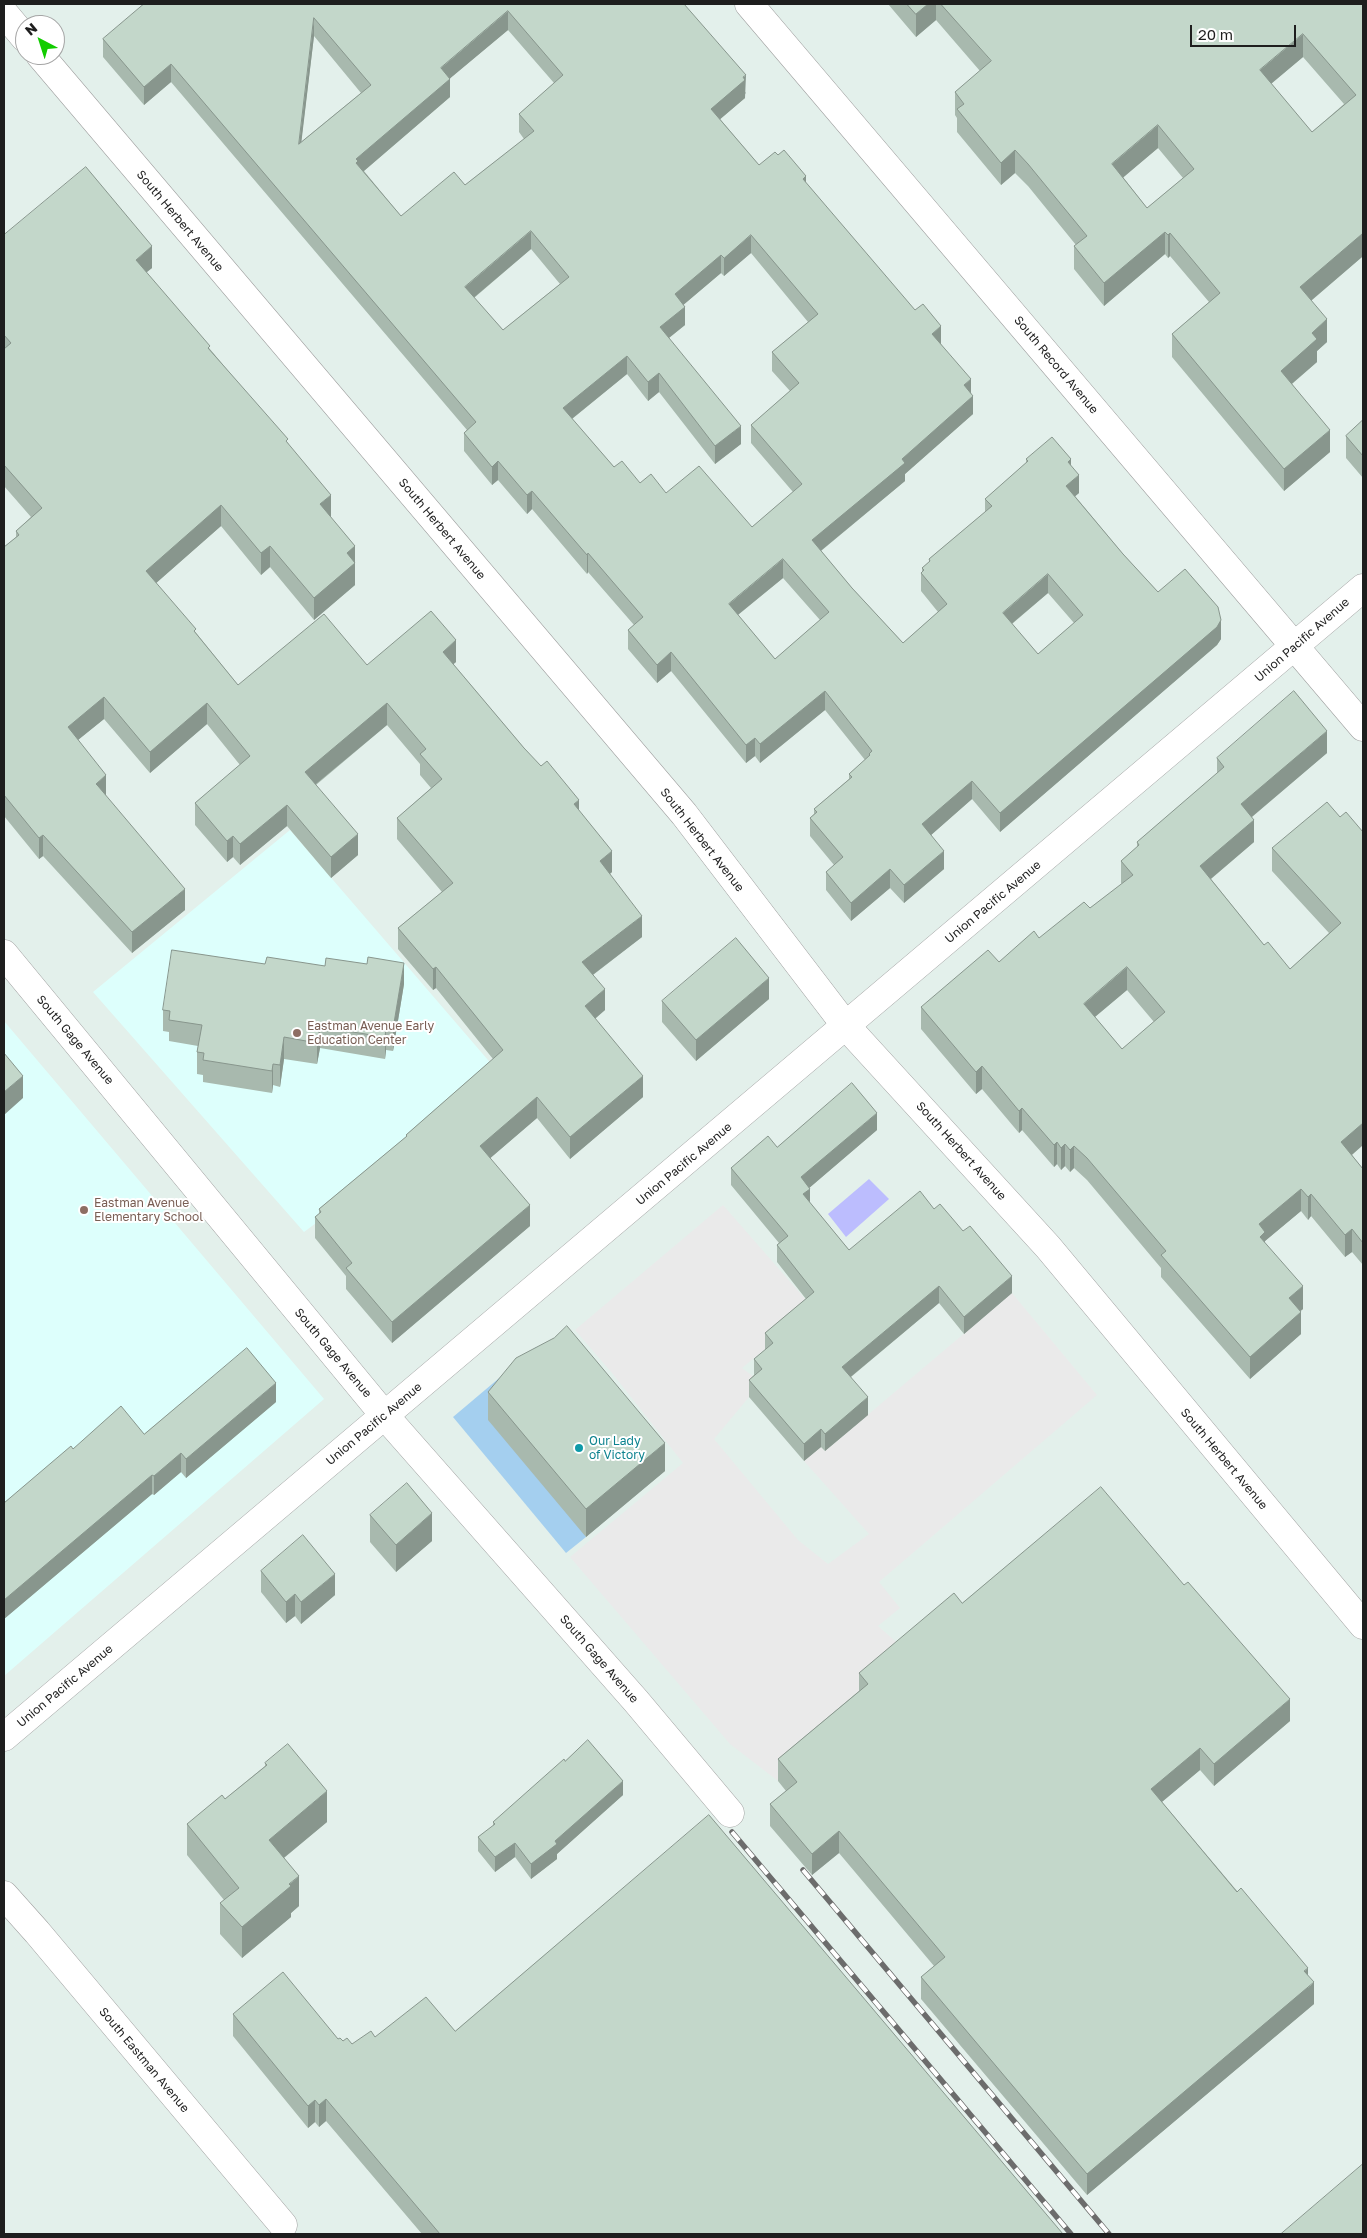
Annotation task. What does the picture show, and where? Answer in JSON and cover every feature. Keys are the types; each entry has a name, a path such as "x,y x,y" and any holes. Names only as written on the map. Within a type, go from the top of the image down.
{"street":[{"name":"South Record Avenue","path":"749,4 1363,727"},
{"path":"4,13 15,26"},
{"name":"South Herbert Avenue","path":"48,65 684,814 846,1026 1048,1247 1363,1625"},
{"name":"Union Pacific Avenue","path":"4,1737 1363,588"},
{"name":"South Gage Avenue","path":"4,954 385,1416 636,1702 730,1813"},
{"name":"South Eastman Avenue","path":"4,1896 44,1940 283,2225"}],"shaded area":[{"name":"Eastman Avenue Early Education Center","path":"290,830 500,1074 406,1156 304,1232 93,992"},
{"name":"Eastman Avenue Elementary School","path":"4,1021 324,1399 4,1676"},
{"path":"869,1179 889,1199 846,1237 828,1214"},
{"path":"723,1205 814,1309 742,1368 762,1386 749,1397 714,1439 798,1540 828,1564 869,1534 804,1461 821,1447 825,1451 1012,1293 1097,1395 879,1582 900,1608 878,1626 909,1653 868,1705 778,1781 730,1744 570,1557 683,1463 612,1373 575,1330"},
{"path":"536,1347 554,1365 586,1537 566,1553 453,1417"}],"building":[{"path":"144,4 684,4 746,75 743,77 745,80 711,109 759,165 775,152 778,155 784,150 806,176 803,179 915,310 923,304 941,326 932,334 971,379 964,385 973,396 902,459 905,463 812,540 852,588 903,643 947,604 921,573 924,570 922,568 930,561 929,559 992,506 985,499 1028,461 1026,459 1052,437 1071,459 1068,462 1079,475 1066,486 1123,554 1158,592 1185,569 1218,607 1221,620 1217,627 1000,813 972,781 922,824 944,851 904,885 890,869 851,903 826,872 843,857 810,818 817,812 814,809 852,777 849,774 872,751 825,691 760,744 755,738 746,745 671,652 657,665 628,630 643,617 532,491 527,495 498,461 492,467 464,433 476,422 171,64 144,87 103,39","holes":["508,11 563,75 519,114 534,131 465,185 454,172 401,216 356,163 358,161 356,159 450,79 441,68","314,18 371,85 299,144","531,231 569,277 503,330 465,287","751,235 818,314 772,352 799,383 751,425 802,484 752,527 699,466 666,493 651,474 640,483 622,461 614,467 563,408 627,356 648,382 659,373 715,446 741,426 660,327 685,307 675,294 721,255 724,258","783,559 829,612 775,659 729,604","1048,574 1083,615 1038,654 1003,613"]},
{"path":"907,4 928,4 916,14"},
{"path":"941,4 1363,4 1363,236 1362,234 1300,287 1327,319 1312,333 1317,339 1281,371 1330,430 1284,469 1172,334 1220,293 1170,233 1168,235 1165,232 1104,283 1074,246 1087,236 1028,164 1015,150 1001,163 957,109 964,104 955,92 991,61","holes":["1303,34 1356,95 1312,132 1260,70","1158,125 1194,169 1147,208 1112,164"]},
{"path":"86,167 152,246 136,260 210,346 208,348 288,439 286,441 331,495 320,504 355,546 347,553 355,563 314,598 270,546 261,553 221,505 146,571 196,629 194,631 238,685 324,614 367,665 431,611 456,640 443,652 524,748 541,766 547,761 579,800 574,804 612,851 600,861 642,916 582,962 605,989 585,1006 643,1076 570,1137 537,1097 480,1146 530,1205 392,1322 346,1268 352,1263 315,1217 321,1212 319,1209 407,1136 503,1050 436,967 433,969 398,928 453,883 397,818 442,779 420,754 426,749 387,703 305,772 358,834 331,857 287,805 240,844 233,836 227,841 195,803 250,756 207,703 150,752 104,697 68,727 106,775 96,784 185,889 132,932 43,835 39,838 4,795 4,547 19,535 16,531 42,508 4,465 4,349 11,343 4,335 4,235"},
{"path":"1363,420 1363,456 1346,436"},
{"path":"1294,691 1327,731 1241,804 1254,820 1200,866 1264,945 1268,942 1290,969 1341,923 1272,848 1327,802 1340,817 1346,812 1363,832 1363,1123 1341,1142 1363,1169 1363,1243 1352,1229 1345,1235 1311,1194 1308,1197 1301,1189 1259,1224 1265,1232 1260,1237 1303,1286 1289,1298 1301,1312 1250,1357 1161,1255 1166,1251 1087,1158 1074,1146 1070,1150 1065,1144 1061,1148 1057,1142 1054,1145 1022,1108 1019,1111 982,1066 976,1072 921,1007 988,950 999,962 1034,931 1039,938 1084,902 1090,908 1133,875 1121,861 1139,845 1137,842 1224,767 1217,758","holes":["1127,967 1165,1012 1122,1049 1084,1004"]},
{"path":"736,938 769,978 696,1040 662,1001"},
{"path":"172,950 265,964 267,957 325,966 326,958 367,964 368,957 404,963 393,1029 386,1028 385,1037 320,1027 317,1043 284,1037 280,1065 273,1064 272,1071 203,1060 204,1053 197,1052 202,1025 169,1020 170,1011 163,1010"},
{"path":"4,1053 23,1076 4,1092"},
{"path":"852,1083 877,1113 801,1177 810,1189 803,1194 849,1250 920,1191 934,1209 940,1204 963,1231 970,1226 1012,1276 964,1317 939,1286 842,1367 868,1397 825,1434 821,1429 804,1444 749,1380 762,1369 754,1359 773,1343 765,1333 814,1292 777,1245 788,1236 731,1168 768,1136 777,1147"},
{"name":"Our Lady of Victory","path":"567,1326 665,1443 586,1509 488,1392 516,1358 554,1338"},
{"path":"247,1348 276,1383 186,1459 181,1453 154,1476 152,1475 4,1600 4,1503 71,1446 73,1449 121,1406 144,1434"},
{"path":"407,1483 432,1513 396,1545 370,1515"},
{"path":"1101,1487 1184,1585 1188,1582 1290,1699 1214,1764 1200,1748 1151,1789 1237,1892 1241,1888 1308,1968 1304,1971 1314,1982 1087,2174 921,1977 945,1957 839,1831 812,1854 770,1804 797,1782 778,1759 868,1684 859,1673 954,1593 962,1603"},
{"path":"303,1535 335,1574 301,1602 295,1594 286,1602 261,1571"},
{"path":"588,1740 623,1781 555,1841 557,1844 531,1864 515,1843 495,1857 478,1837 495,1824 493,1822 564,1759 565,1761"},
{"path":"288,1744 327,1791 269,1840 299,1876 289,1884 291,1886 242,1927 220,1903 239,1888 187,1824 222,1795 225,1799 267,1765 265,1763"},
{"path":"709,1815 1063,2234 440,2234 326,2099 319,2105 315,2100 308,2106 233,2014 283,1972 338,2039 340,2038 343,2041 347,2038 352,2044 371,2031 375,2037 426,1997 455,2031"},
{"path":"1363,2164 1363,2234 1281,2234"}],"railway":[{"path":"732,1832 1071,2234"},
{"path":"803,1870 1109,2234"}],"place":[{"name":"Eastman Avenue Early Education Center","path":"297,1033"},
{"name":"Eastman Avenue Elementary School","path":"84,1210"},
{"name":"Our Lady of Victory","path":"579,1448"}]}
